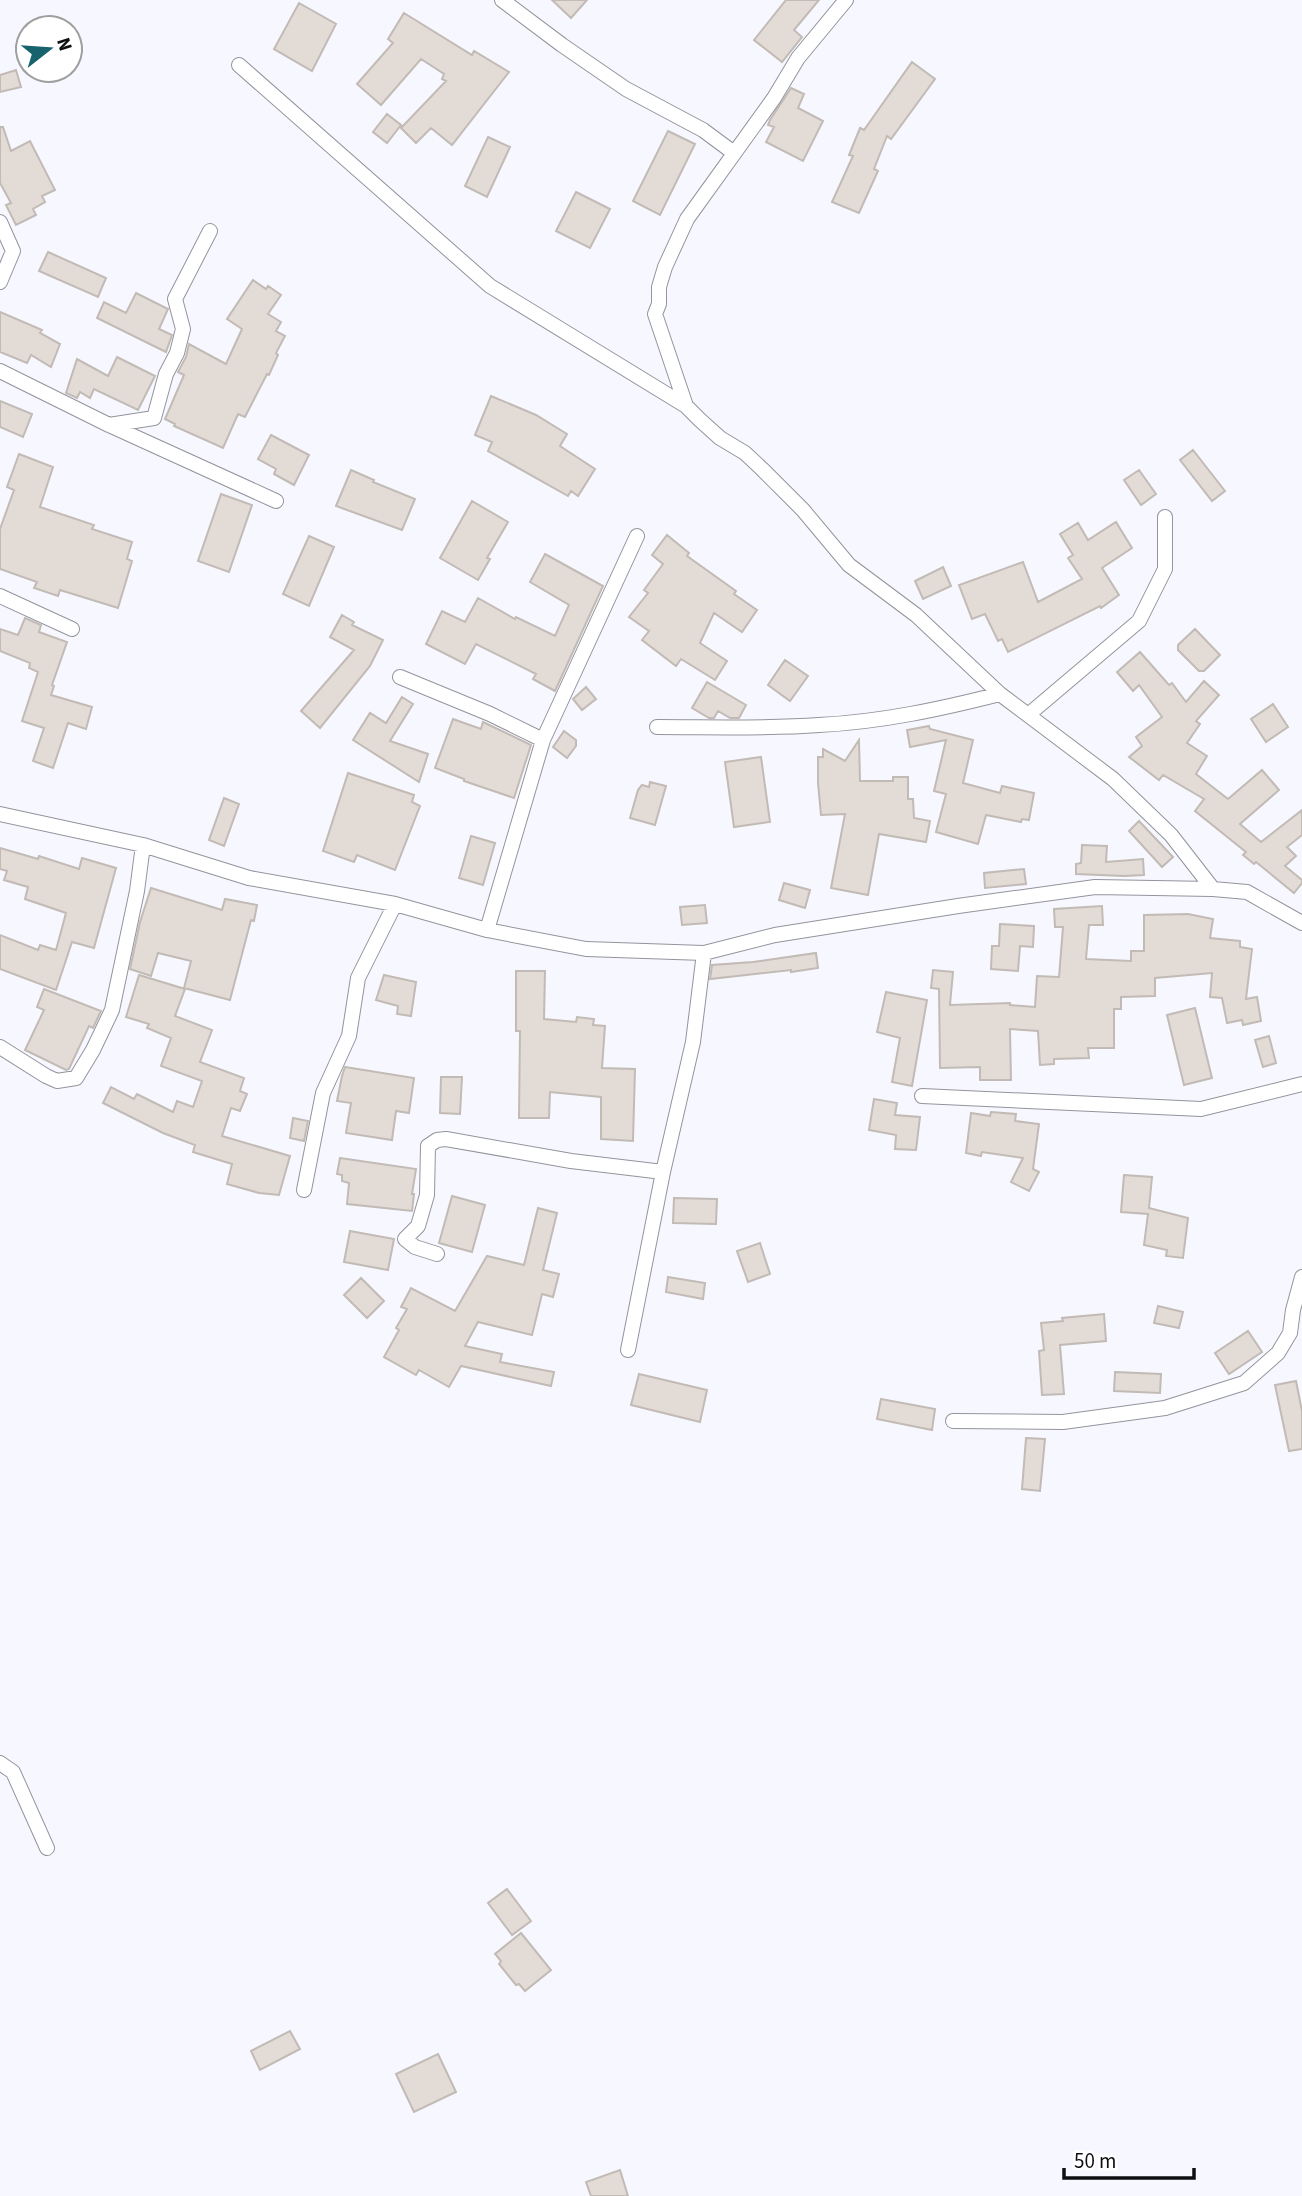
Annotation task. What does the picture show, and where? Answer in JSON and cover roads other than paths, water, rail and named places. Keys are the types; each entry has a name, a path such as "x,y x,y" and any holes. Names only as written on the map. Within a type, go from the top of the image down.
{"street":[{"path":"502,0 626,89 704,130 734,153"},
{"path":"686,406 655,314 665,267 687,219 774,98 798,58 846,0"},
{"path":"239,65 490,286 686,406 720,438 745,453 803,510 849,565 916,615 1000,694 1113,779 1171,835 1213,889"},
{"path":"0,222 13,251 0,282"},
{"path":"109,425 154,418 166,374 177,353 183,329 175,299 210,231"},
{"path":"0,371 109,425 276,501"},
{"path":"1028,715 1139,621 1165,569 1165,517"},
{"path":"487,930 543,740 637,536"},
{"path":"0,596 72,629"},
{"path":"400,677 490,714 543,740"},
{"path":"657,727 819,726 940,710 1000,694"},
{"path":"0,814 143,845 249,878 395,904 487,930 586,949 704,953 775,935 1095,887 1247,892 1302,923"},
{"path":"0,1047 57,1081 76,1078 112,1010 137,891 143,845"},
{"path":"304,1190 323,1093 349,1037 358,978 395,904"},
{"path":"628,1350 663,1172 693,1042 704,953"},
{"path":"922,1096 1201,1109 1302,1084"},
{"path":"437,1254 415,1247 405,1239 418,1226 427,1195 428,1146 437,1140 446,1139 571,1161 663,1172"},
{"path":"953,1421 1063,1422 1165,1408 1244,1383 1278,1353 1290,1333 1302,1277"},
{"path":"0,1763 13,1772 47,1848"}]}
